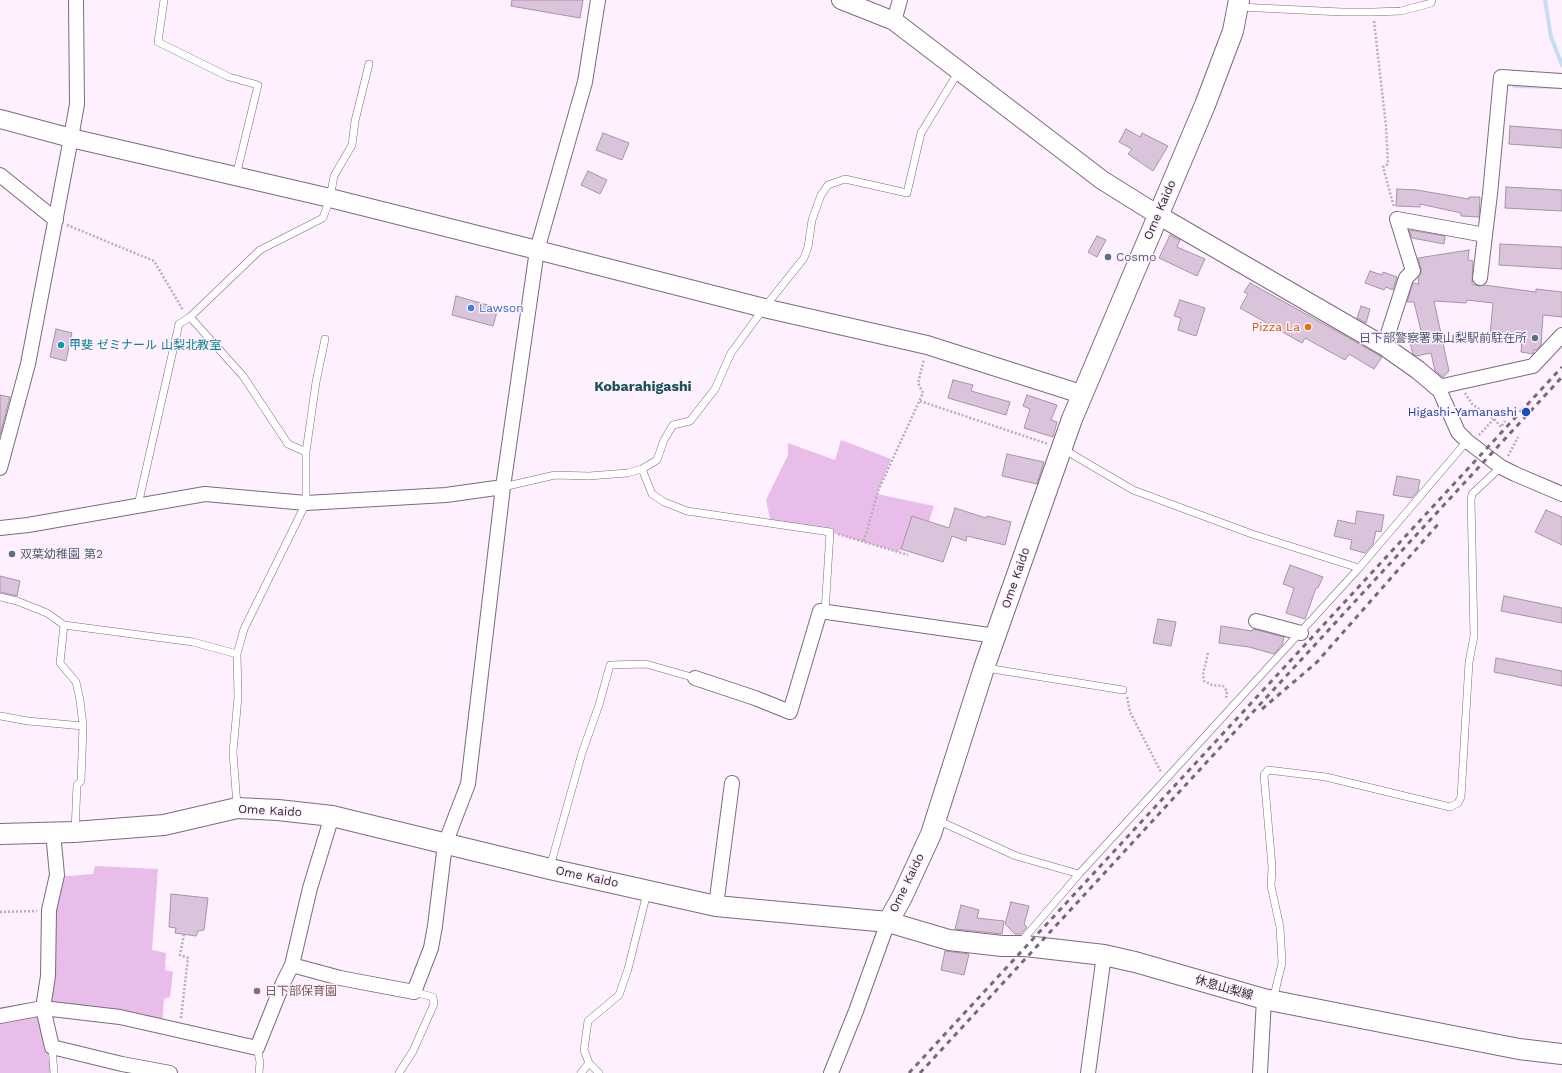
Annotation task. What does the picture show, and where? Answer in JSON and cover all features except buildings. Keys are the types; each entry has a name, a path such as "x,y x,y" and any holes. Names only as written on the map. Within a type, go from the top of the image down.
{"main road":[{"name":"Ome Kaido","path":"0,834 74,832 164,826 237,808 278,810 332,816 550,869 716,906 888,922 902,897 930,834 984,668 1081,394 1219,70 1233,31 1239,4"},
{"name":"休息山梨線","path":"888,922 950,940 1002,946 1018,946 1104,954 1269,1000 1511,1048 1562,1054"}],"street":[{"path":"0,468 28,364 77,104 76,0"},
{"path":"292,965 340,978 414,992 431,948 445,844 468,784 503,487 537,250 585,82 598,0"},
{"path":"841,0 894,21 1102,180 1158,215 1384,346 1418,370 1438,387 1458,432 1469,443 1515,474 1562,494"},
{"path":"894,21 900,0"},
{"path":"1480,278 1490,194 1501,77 1561,81"},
{"path":"0,119 71,138 330,198 764,308 927,345 1081,394"},
{"path":"0,175 56,220"},
{"path":"1384,346 1406,278 1413,271 1397,219 1484,236"},
{"path":"1438,387 1533,366 1562,335"},
{"path":"0,528 28,525 205,494 306,503 446,495 503,487"},
{"path":"695,678 755,698 790,712 820,611 996,636"},
{"path":"1256,621 1301,633"},
{"path":"716,906 732,783"},
{"path":"0,1016 43,1008 120,1017 257,1048 283,982 292,965 310,888 332,816"},
{"path":"53,832 57,875 49,910 48,976 43,1008 52,1047 122,1064 170,1073"},
{"path":"831,1073 856,1011 888,922"},
{"path":"1088,1073 1104,954"},
{"path":"1260,1073 1269,1000"}],"lane":[{"path":"164,0 158,42 229,77 258,86 236,177"},
{"path":"1239,4 1342,12 1373,12 1401,11 1431,3 1432,0"},
{"path":"138,505 179,324 190,318 260,250 323,218 330,198 334,176 352,145 355,121 368,64"},
{"path":"503,487 555,475 589,476 627,474 642,469 657,460 664,440 673,425 690,421 715,389 731,353 764,308 804,258 808,247 812,220 821,195 828,185 845,179 907,193 921,133 959,70"},
{"path":"190,318 243,376 288,444 306,452"},
{"path":"237,808 233,752 238,697 236,654 244,629 306,503 306,452 316,382 325,339"},
{"path":"1018,946 1079,874 1360,568 1469,443"},
{"path":"1061,448 1133,490 1252,534 1360,568"},
{"path":"1269,1000 1282,964 1280,927 1271,886 1272,867 1264,775 1268,770 1326,778 1450,807 1458,803 1461,797 1469,662 1474,636 1471,500 1472,494 1501,466"},
{"path":"642,469 652,494 664,502 687,511 830,532 825,612"},
{"path":"0,597 17,601 47,613 64,625 193,642 236,654"},
{"path":"64,625 60,663 76,682 83,726 81,781 77,785 74,832"},
{"path":"550,869 582,753 599,705 610,665 646,664 695,678"},
{"path":"984,668 1123,690"},
{"path":"0,716 28,721 83,726"},
{"path":"935,819 1016,856 1079,874"},
{"path":"598,1073 589,1063 584,1050 588,1021 619,995 628,969 647,890"},
{"path":"399,1073 413,1051 434,1004 433,997 414,992"},
{"path":"52,1047 54,1073"},
{"path":"257,1048 260,1062 259,1073"},
{"path":"580,1073 589,1063"}],"path":[{"path":"1373,12 1386,126 1388,164 1383,167 1397,219"},
{"path":"56,220 154,261 185,313 190,318"},
{"path":"864,541 878,491 923,393 918,383 927,345"},
{"path":"1458,383 1472,404 1494,419 1501,427 1505,421"},
{"path":"920,401 1061,448"},
{"path":"1469,443 1494,419"},
{"path":"1501,466 1518,437"},
{"path":"830,532 908,555"},
{"path":"1208,653 1203,674 1204,682 1212,685 1223,686 1227,691 1226,715"},
{"path":"1123,690 1127,694 1130,712 1152,752 1165,780"},
{"path":"0,912 49,910"},
{"path":"179,1031 188,958 180,955 184,934"}],"shaded area":[{"path":"841,440 891,459 877,494 934,506 929,521 912,516 901,549 898,552 830,532 771,523 766,500 788,455 788,443 835,460"},
{"path":"95,866 158,869 152,950 166,953 165,970 173,972 170,997 164,999 162,1027 49,1012 57,875 68,876 93,874"},
{"path":"39,1016 52,1073 0,1073 0,1021"}],"waterway":[{"path":"1545,0 1551,37 1562,65"},
{"path":"1514,86 1556,87"}],"railway":[{"path":"909,1073 1562,367"},
{"path":"920,1073 1562,377"},
{"path":"1262,709 1317,662 1441,521"}],"place":[{"name":"Cosmo","path":"1108,257"},
{"name":"Lawson","path":"471,308"},
{"name":"Pizza La","path":"1308,327"},
{"name":"日下部警察署東山梨駅前駐在所","path":"1535,338"},
{"name":"甲斐 ゼミナール 山梨北教室","path":"61,345"},
{"name":"Higashi-Yamanashi","path":"1526,412"},
{"name":"双葉幼稚園 第2","path":"12,554"},
{"name":"日下部保育園","path":"257,991"}],"district":[{"name":"Kobarahigashi","path":"643,387"}]}
